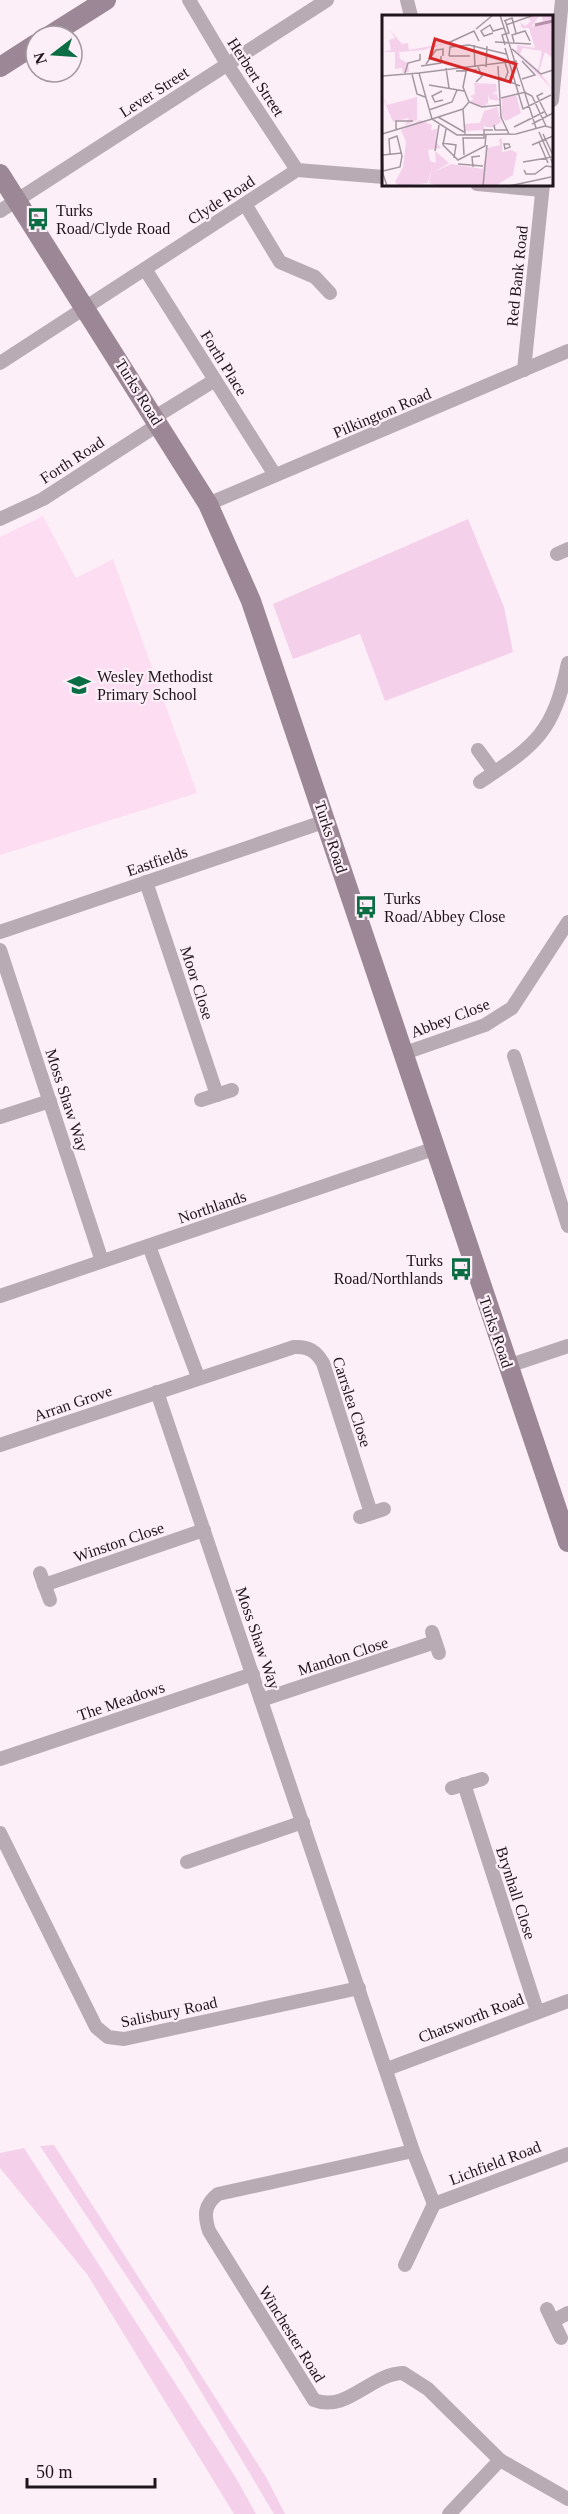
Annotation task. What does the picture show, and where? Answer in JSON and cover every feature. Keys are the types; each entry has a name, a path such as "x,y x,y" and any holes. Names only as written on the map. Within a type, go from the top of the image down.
{"street":[{"path":"68,24 106,0"},
{"name":"Herbert Street","path":"189,0 227,64 297,170"},
{"name":"Lever Street","path":"0,211 327,0"},
{"path":"407,0 411,15"},
{"path":"553,92 564,1"},
{"path":"0,67 24,52"},
{"path":"297,170 382,177"},
{"name":"Clyde Road","path":"0,363 297,170"},
{"name":"Turks Road","path":"0,174 208,504 253,608 568,1542"},
{"path":"521,186 543,187"},
{"name":"Red Bank Road","path":"524,370 543,187"},
{"path":"245,204 280,262 315,277 330,293"},
{"name":"Forth Place","path":"145,269 275,475"},
{"name":"Pilkington Road","path":"208,504 568,351"},
{"name":"Forth Road","path":"0,519 43,499 215,380"},
{"path":"480,782 526,750 541,736 560,701 568,663"},
{"path":"478,750 494,772"},
{"name":"Eastfields","path":"0,932 326,822"},
{"name":"Moor Close","path":"146,882 217,1095"},
{"name":"Abbey Close","path":"402,1054 485,1025 512,1008 568,922"},
{"name":"Moss Shaw Way","path":"0,950 102,1262"},
{"path":"514,1056 563,1192 568,1226"},
{"path":"201,1100 232,1090"},
{"path":"0,1117 50,1101"},
{"name":"Northlands","path":"0,1296 434,1149"},
{"path":"149,1246 198,1377 157,1392"},
{"name":"Carrslea Close","path":"198,1377 294,1347 303,1346 318,1354 372,1513"},
{"path":"508,1366 568,1346"},
{"name":"Moss Shaw Way","path":"157,1392 413,2151 435,2204"},
{"name":"Arran Grove","path":"0,1445 157,1392"},
{"name":"Winston Close","path":"50,1600 42,1579 204,1530"},
{"name":"Mandon Close","path":"261,1700 435,1642"},
{"name":"The Meadows","path":"0,1759 253,1674"},
{"name":"Brynhall Close","path":"482,1779 458,1786 537,2011"},
{"path":"187,1862 303,1822"},
{"name":"Salisbury Road","path":"0,1833 96,2027 108,2037 124,2039 359,1989"},
{"name":"Chatsworth Road","path":"387,2069 568,2001"},
{"name":"Winchester Road","path":"413,2151 225,2191 218,2194 208,2205 205,2221 314,2400 334,2403 382,2377 404,2373 428,2389 500,2460 568,2499"},
{"name":"Lichfield Road","path":"435,2204 568,2154"},
{"path":"405,2265 435,2204"},
{"path":"561,2338 550,2315 568,2313"},
{"path":"449,2514 500,2460"}],"shaded area":[{"name":"Wesley Methodist Primary School","path":"43,516 76,578 113,559 197,793 0,855 0,537"},
{"path":"468,519 504,607 513,652 385,701 360,634 293,659 273,604"},
{"path":"54,2145 266,2477 285,2514 274,2514 181,2358 40,2146"},
{"path":"24,2148 236,2478 256,2514 234,2514 87,2274 0,2168 0,2153"}],"place":[{"name":"Turks Road/Clyde Road","path":"38,219"},
{"name":"Wesley Methodist Primary School","path":"79,685"},
{"name":"Turks Road/Abbey Close","path":"366,907"},
{"name":"Turks Road/Northlands","path":"461,1269"}]}
